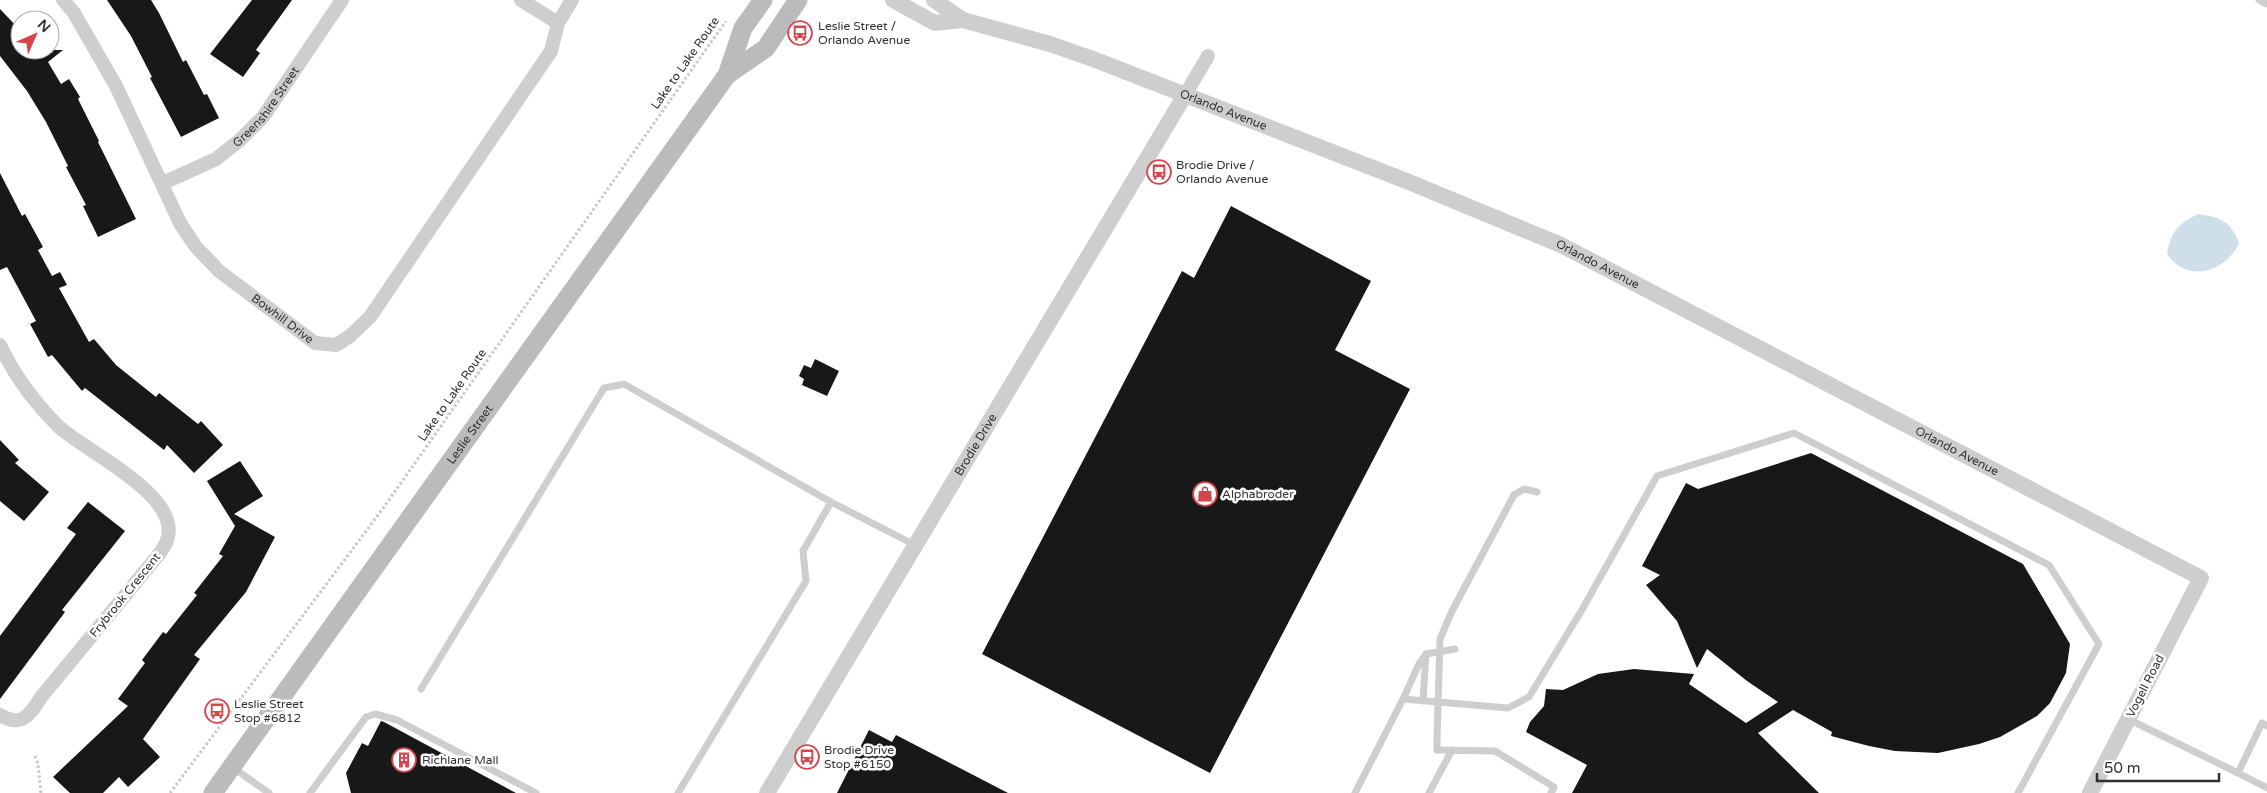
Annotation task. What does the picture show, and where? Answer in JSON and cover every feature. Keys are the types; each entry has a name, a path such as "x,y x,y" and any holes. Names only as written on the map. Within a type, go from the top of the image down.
{"main road":[{"name":"Leslie Street","path":"213,793 727,75 743,28 763,0"},
{"name":"Leslie Street","path":"727,75 766,48 798,0"}],"street":[{"name":"Bowhill Drive","path":"63,0 74,13 98,53 163,183 180,222 196,247 219,271 315,343 336,345 350,336 370,317 551,51 558,23 572,0"},
{"name":"Greenshire Street","path":"163,183 216,159 240,140 263,117 342,0"},
{"path":"521,0 558,23"},
{"name":"Orlando Avenue","path":"893,0 935,23 963,20"},
{"name":"Orlando Avenue","path":"934,0 963,20 1059,47 1561,244 2201,578"},
{"path":"1185,95 1208,56"},
{"name":"Brodie Drive","path":"767,793 1185,95"},
{"name":"Frybrook Crescent","path":"0,346 36,403 60,428 154,497 167,518 169,530 167,542 151,564 42,696 30,714 21,720 7,719 0,715"},
{"name":"Vogell Road","path":"2090,793 2201,578"}],"lane":[{"path":"2259,0 2267,4"},
{"path":"421,689 604,388 624,384 831,502 915,546"},
{"path":"1403,699 1508,708 1529,696 1583,608 1657,476 1794,433 2049,565 2099,644 2018,793"},
{"path":"1537,492 1524,489 1514,495 1452,611 1440,639 1436,750 1495,751 1554,787 1551,793"},
{"path":"678,793 806,581 803,551 831,502"},
{"path":"1355,793 1419,664 1426,654 1455,649"},
{"path":"1423,701 1426,654"},
{"path":"310,793 366,717 375,714 397,720 536,793"},
{"path":"2128,718 2267,788"},
{"path":"2238,772 2262,723 2267,726"},
{"path":"1429,793 1452,750"},
{"path":"232,767 269,793"}],"path":[{"name":"Lake to Lake Route","path":"170,793 384,507 728,18"},
{"path":"35,756 38,764 41,793"}],"shaded area":[{"path":"2198,214 2224,221 2232,230 2239,243 2225,261 2206,271 2185,269 2175,263 2167,254 2176,229 2185,221"}],"building":[{"path":"107,0 151,0 183,62 186,60 204,95 207,94 219,118 181,137 150,78 152,77 131,36"},
{"path":"252,0 292,0 256,50 260,53 243,77 210,54"},
{"path":"0,9 10,20 10,60 50,60 48,62 61,84 69,79 80,97 78,99 136,219 98,237 83,206 86,205 66,167 68,166 46,122 27,91 0,56"},
{"path":"0,173 22,216 25,214 43,247 38,250 52,276 60,272 67,285 59,288 89,342 94,339 116,365 156,397 159,393 198,424 201,421 223,445 194,473 167,445 164,450 85,388 82,391 52,355 48,357 30,324 36,321 7,267 0,270"},
{"path":"1231,206 1371,281 1335,350 1410,389 1210,773 982,654 1182,271 1194,278"},
{"path":"815,359 839,371 827,396 802,385 804,379 799,376 804,365 811,368"},
{"path":"0,440 19,460 15,463 49,492 24,521 0,501"},
{"path":"1811,453 2023,564 2070,644 2066,673 2050,703 2037,716 2000,737 1979,744 1938,753 1895,751 1831,736 1832,732 1793,710 1758,733 1819,793 1572,793 1587,765 1526,732 1530,722 1544,706 1546,689 1563,690 1598,674 1634,669 1694,674 1689,684 1746,723 1778,702 1747,681 1707,649 1697,668 1677,621 1646,585 1660,575 1642,566 1686,483 1698,489"},
{"path":"240,461 263,496 234,514 275,537 246,592 194,655 200,659 143,739 160,757 128,787 119,777 103,793 70,793 53,777 128,706 118,699 145,663 142,660 163,632 166,634 197,595 194,593 223,556 219,554 235,526 207,481"},
{"path":"88,502 125,531 62,610 65,612 0,699 0,636 76,534 67,528"},
{"name":"Richlane Mall","path":"381,721 516,793 351,793 346,773 362,743 368,746"},
{"path":"869,730 892,742 896,735 1008,793 837,793"}],"place":[{"name":"Leslie Street / Orlando Avenue","path":"800,33"},
{"name":"Brodie Drive / Orlando Avenue","path":"1159,172"},
{"name":"Alphabroder","path":"1205,494"},
{"name":"Leslie Street Stop #6812","path":"217,711"},
{"name":"Brodie Drive Stop #6150","path":"807,757"},
{"name":"Richlane Mall","path":"404,760"}]}
